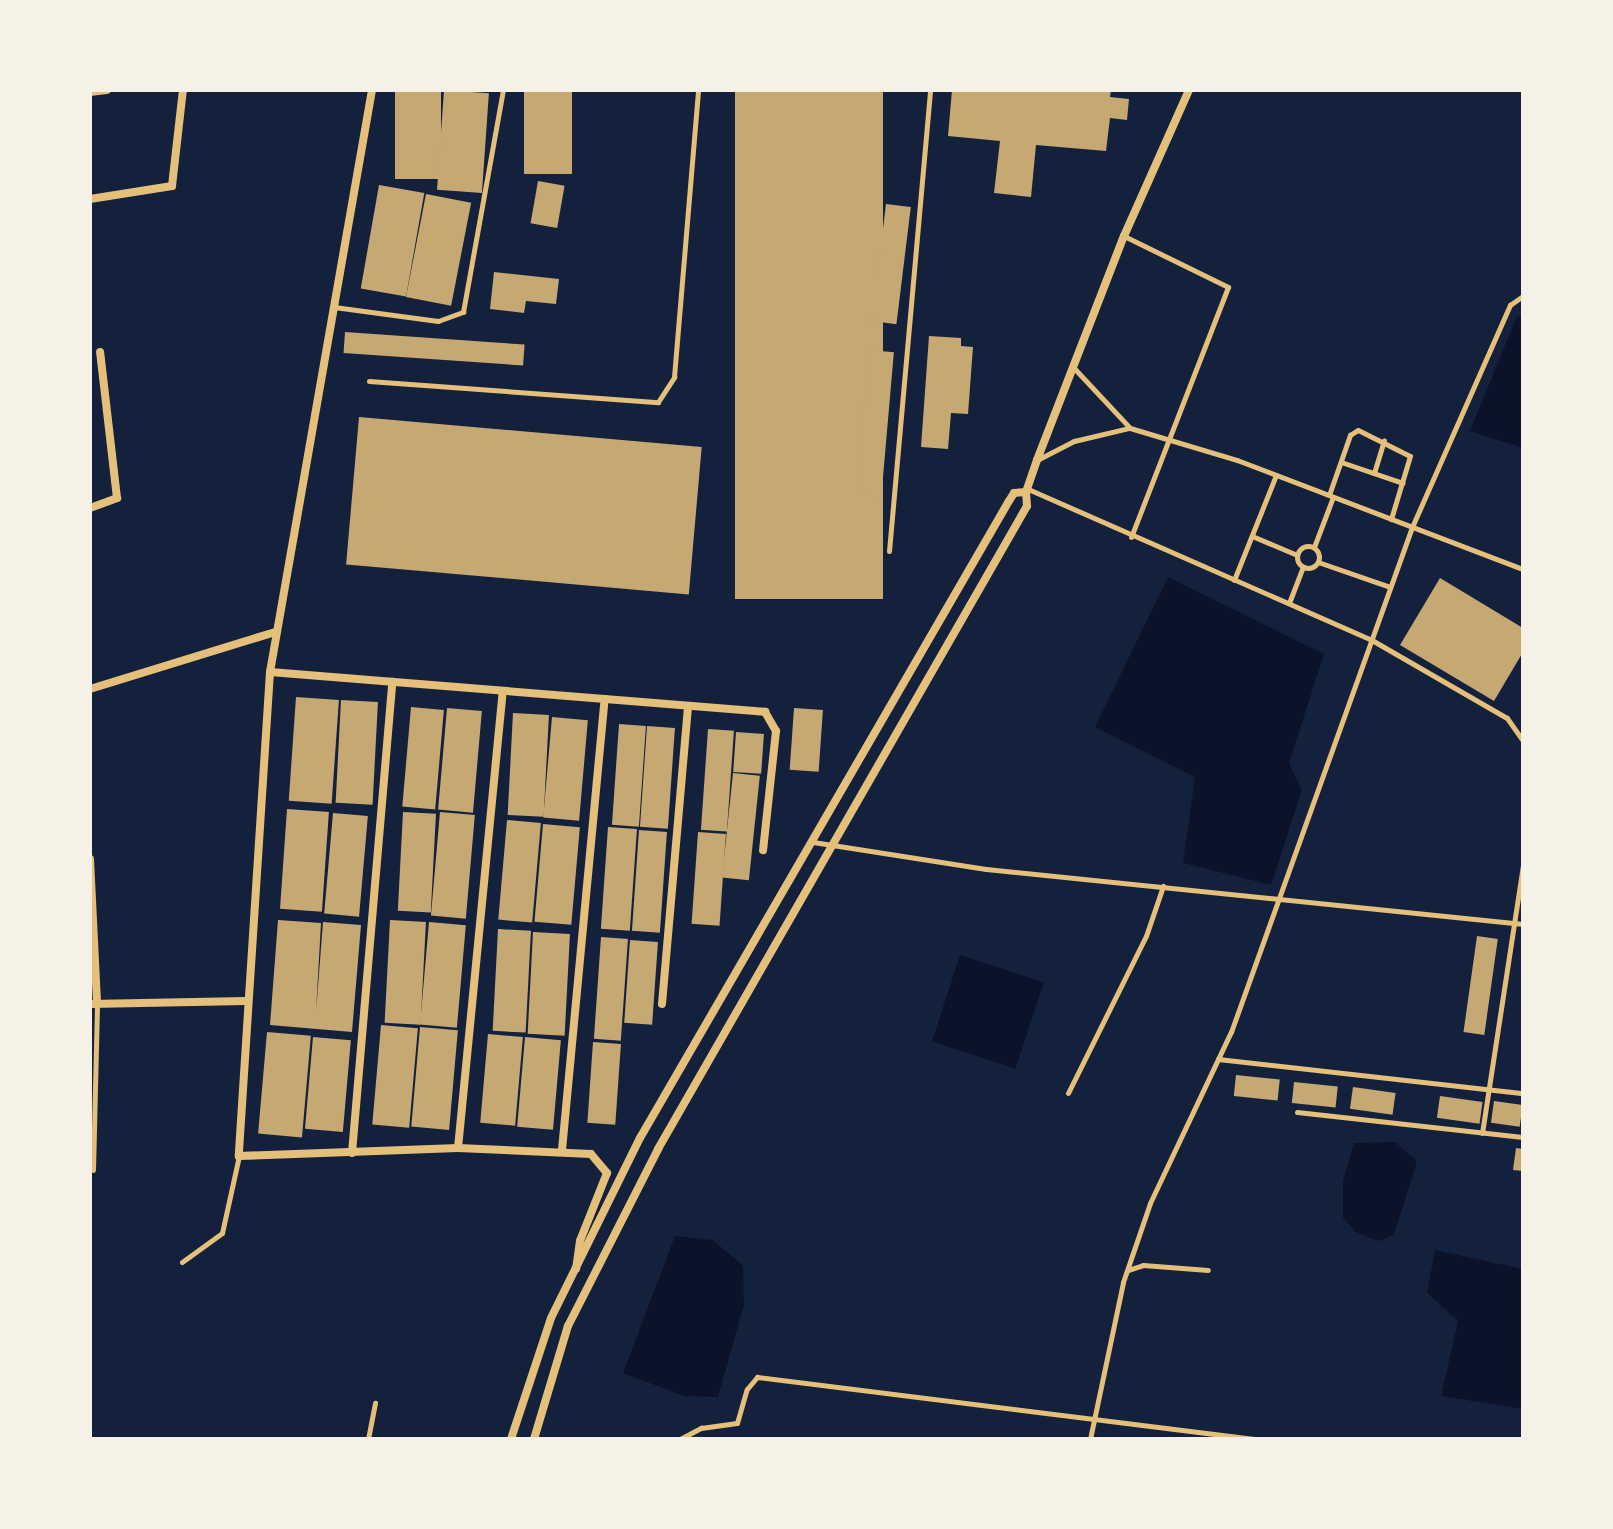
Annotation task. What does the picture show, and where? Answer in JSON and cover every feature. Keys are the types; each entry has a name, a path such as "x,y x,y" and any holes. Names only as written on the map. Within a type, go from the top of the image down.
{"street":[{"path":"90,92 107,90"},
{"path":"90,199 172,186 183,90"},
{"path":"372,90 270,672 246,1001 239,1156 458,1148 562,1150 591,1154 607,1173 580,1241 576,1269"},
{"path":"534,1439 568,1326 658,1149 763,958 833,848 1027,506 1027,491 1037,460 1124,236 1189,90"},
{"path":"90,508 117,498 100,352"},
{"path":"511,1439 551,1318 640,1138 1009,501 1014,493 1027,491"},
{"path":"90,689 275,632"},
{"path":"270,672 765,712 773,719 776,731 763,850"},
{"path":"352,1153 392,682"},
{"path":"458,1148 503,691"},
{"path":"562,1150 605,699"},
{"path":"662,1004 688,706"},
{"path":"90,859 94,1004 246,1001"},
{"path":"640,1138 658,1149"}],"lane":[{"path":"332,307 438,321 463,312 503,90"},
{"path":"369,381 658,402 674,377 698,90"},
{"path":"889,551 930,90"},
{"path":"1124,236 1228,287 1131,537"},
{"path":"1090,1439 1127,1270 1150,1203 1218,1059 1412,527 1510,305 1523,296"},
{"path":"1073,367 1130,428"},
{"path":"1037,460 1074,441 1130,428 1276,475 1523,569"},
{"path":"1318,562 1314,547 1353,431 1384,441 1410,456 1391,519"},
{"path":"1374,473 1384,441"},
{"path":"1341,462 1403,483"},
{"path":"1234,580 1276,475"},
{"path":"1027,491 1370,639 1507,718 1523,741"},
{"path":"1252,536 1297,555 1303,567 1289,603"},
{"path":"1297,555 1303,547 1314,547"},
{"path":"1303,567 1318,562 1390,587"},
{"path":"812,842 833,848 1278,900 1523,924"},
{"path":"1482,1133 1523,866"},
{"path":"1068,1093 1146,936 1163,886"},
{"path":"93,1170 94,1004"},
{"path":"1218,1059 1523,1093"},
{"path":"1297,1112 1523,1137"},
{"path":"182,1262 222,1233 239,1156"},
{"path":"1127,1270 1143,1265 1208,1270"},
{"path":"680,1439 701,1428 737,1423 747,1389 757,1377 1094,1422 1254,1439"},
{"path":"368,1439 375,1403"}],"water":[{"path":"1517,316 1523,318 1523,448 1470,431"},
{"path":"1168,577 1324,654 1289,763 1302,790 1271,885 1183,863 1195,777 1095,727"},
{"path":"960,955 1044,982 1016,1069 932,1042"},
{"path":"1395,1142 1417,1161 1394,1235 1378,1241 1356,1232 1343,1218 1343,1181 1354,1143"},
{"path":"675,1236 713,1240 743,1266 744,1305 718,1397 684,1396 623,1373"},
{"path":"1435,1250 1523,1269 1523,1409 1441,1396 1458,1321 1427,1293"}],"building":[{"path":"395,90 441,90 441,179 395,179"},
{"path":"444,90 489,93 482,193 437,190"},
{"path":"524,90 572,90 572,174 524,174"},
{"path":"735,90 883,90 883,599 735,599"},
{"path":"952,90 1111,90 1110,97 1129,99 1127,120 1110,118 1106,151 1036,145 1031,197 994,193 1000,141 948,136"},
{"path":"538,181 565,186 557,228 531,223"},
{"path":"379,185 424,193 406,296 361,288"},
{"path":"426,194 471,203 451,306 406,297"},
{"path":"886,204 911,207 896,324 872,321"},
{"path":"494,272 559,279 556,304 526,301 524,313 490,309"},
{"path":"345,332 525,345 523,366 344,353"},
{"path":"929,336 961,338 961,346 973,347 968,414 951,413 948,449 921,447"},
{"path":"869,350 894,352 881,497 856,494"},
{"path":"359,417 702,447 689,594 346,564"},
{"path":"1440,578 1523,628 1523,652 1494,701 1400,645"},
{"path":"296,697 339,700 332,804 289,801"},
{"path":"341,700 378,702 373,805 336,803"},
{"path":"411,707 444,710 435,809 402,807"},
{"path":"447,708 482,711 473,813 438,810"},
{"path":"794,708 823,710 819,772 790,770"},
{"path":"513,713 549,715 544,817 508,815"},
{"path":"552,717 588,720 579,821 543,818"},
{"path":"619,724 646,726 639,827 612,825"},
{"path":"647,726 675,728 668,829 640,827"},
{"path":"708,729 734,731 727,832 701,830"},
{"path":"736,732 764,734 761,774 733,772"},
{"path":"733,773 760,776 749,880 722,877"},
{"path":"287,809 329,812 322,912 280,909"},
{"path":"403,812 436,814 431,913 398,911"},
{"path":"440,812 475,815 466,919 431,916"},
{"path":"333,813 368,816 359,917 324,914"},
{"path":"507,820 541,823 532,923 498,920"},
{"path":"543,824 580,827 571,925 534,922"},
{"path":"608,827 637,829 630,931 601,929"},
{"path":"639,830 667,832 660,933 632,931"},
{"path":"698,832 726,834 720,926 692,924"},
{"path":"278,920 321,923 316,1012 323,922 361,925 352,1032 270,1025"},
{"path":"390,920 426,922 421,1025 385,1023"},
{"path":"429,922 466,925 457,1028 420,1025"},
{"path":"498,929 531,931 526,1033 493,1031"},
{"path":"533,932 570,934 565,1036 528,1034"},
{"path":"1477,936 1498,939 1484,1035 1464,1032"},
{"path":"601,937 628,939 621,1041 594,1039"},
{"path":"630,940 658,942 652,1025 624,1023"},
{"path":"381,1025 418,1028 409,1128 372,1125"},
{"path":"420,1027 458,1030 449,1130 411,1127"},
{"path":"267,1032 311,1036 302,1137 258,1134"},
{"path":"488,1034 523,1037 515,1126 480,1123"},
{"path":"313,1037 351,1040 343,1132 305,1129"},
{"path":"525,1037 561,1040 553,1130 517,1127"},
{"path":"593,1042 621,1044 615,1125 587,1123"},
{"path":"1236,1075 1280,1080 1278,1100 1234,1096"},
{"path":"1294,1082 1338,1087 1336,1107 1292,1103"},
{"path":"1353,1087 1396,1093 1393,1115 1350,1109"},
{"path":"1440,1096 1483,1102 1480,1124 1437,1118"},
{"path":"1494,1101 1523,1105 1520,1127 1491,1123"},
{"path":"1516,1148 1523,1149 1523,1171 1513,1170"}]}
